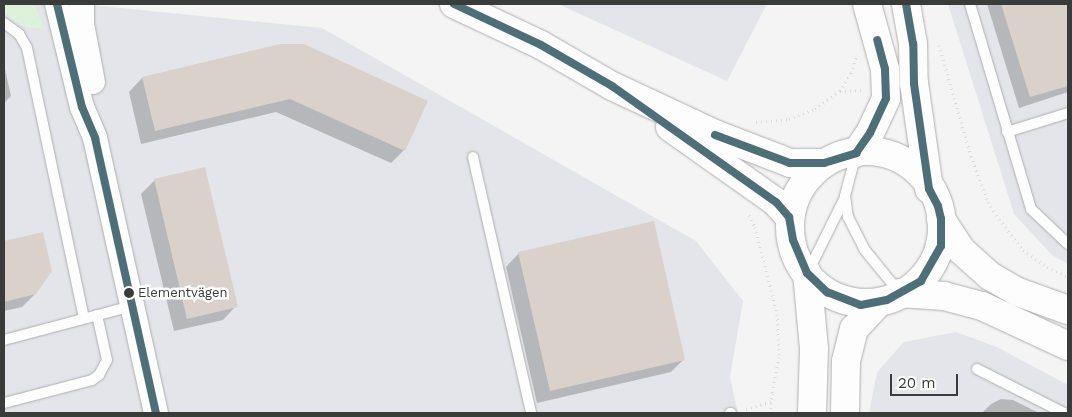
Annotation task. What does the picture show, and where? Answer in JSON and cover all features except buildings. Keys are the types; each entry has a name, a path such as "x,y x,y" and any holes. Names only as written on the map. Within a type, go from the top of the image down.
{"main road":[{"path":"454,4 541,45 612,86 715,134 790,163 824,163"},
{"path":"856,153 870,133 886,98 885,69 867,4"},
{"path":"906,4 913,44 914,83 929,189"},
{"path":"612,86 776,202 789,217"},
{"path":"845,413 846,361 854,329 889,298 921,281 941,246 941,219 938,206 929,189 912,166 898,158 869,152 838,157 824,163 798,190 789,217 793,240 807,273 816,284 837,297 861,305 889,298 944,296 982,306 1068,346"},
{"path":"941,219 961,250 990,276 1018,292 1068,310"},
{"path":"807,273 814,349 812,413"}],"street":[{"path":"57,4 82,107 95,138 156,413"},
{"path":"82,4 82,24 87,58 98,104 95,138"}],"lane":[{"path":"970,4 1031,209 1068,244"},
{"path":"4,23 19,34 27,48 84,318"},
{"path":"1008,132 1068,114"},
{"path":"807,273 846,196 856,153"},
{"path":"473,157 531,413"},
{"path":"846,196 848,217 889,298"},
{"path":"4,340 132,306"},
{"path":"4,403 92,380 99,375 107,360 97,315"},
{"path":"977,369 1064,413"}],"path":[{"path":"938,40 972,156 988,202 1023,250 1046,266 1068,277"},
{"path":"759,122 799,117 828,100 846,82 857,54"},
{"path":"755,227 777,314 779,357 771,413"},
{"path":"730,413 772,401"}],"shaded area":[{"path":"4,4 81,4 322,28 696,241 743,301 730,377 738,413 4,413"},
{"path":"558,4 767,4 727,81"},
{"path":"948,4 1068,4 1068,264 1052,255 1014,214"},
{"path":"956,332 997,347 1068,385 1068,413 869,413 877,372 904,342"}],"green space":[{"path":"4,4 34,4 44,29 25,27 4,13"}],"transit line":[{"path":"57,4 82,107 95,138 156,413"},
{"path":"454,4 541,45 612,86 776,202 789,217 793,240 807,273 827,292 861,305 887,300 921,281 941,246 941,219 938,206 929,189 914,83 913,44 906,4"},
{"path":"715,135 790,163 824,163 856,153 870,133 886,98 885,69 877,40"}],"place":[{"name":"Elementvägen","path":"129,293"}]}
